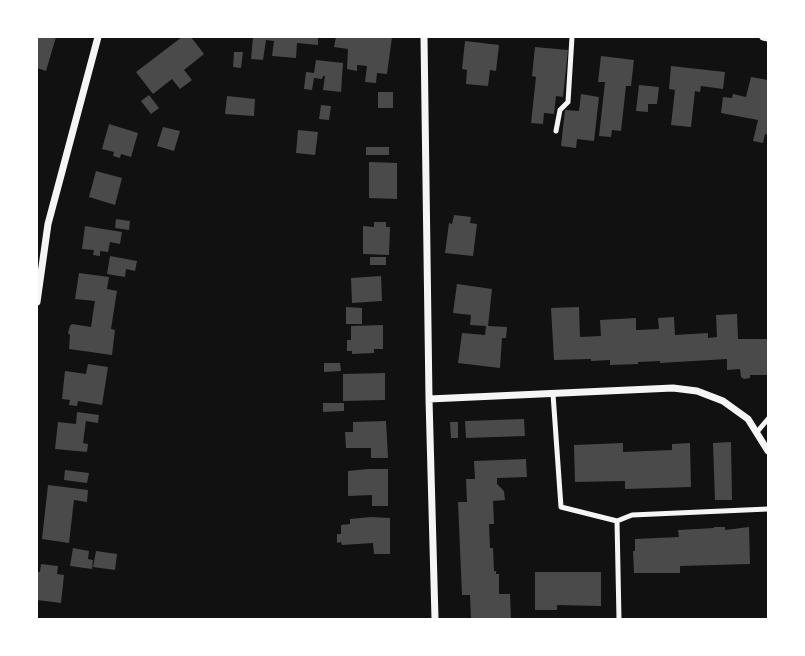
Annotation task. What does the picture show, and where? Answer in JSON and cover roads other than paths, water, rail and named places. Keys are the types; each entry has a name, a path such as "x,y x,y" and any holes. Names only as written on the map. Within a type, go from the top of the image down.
{"street":[{"path":"37,302 48,224 98,37"},
{"path":"424,37 435,619"},
{"path":"763,37 768,38"},
{"path":"429,399 673,388 697,391 723,401 748,419 768,451"}],"lane":[{"path":"555,131 560,110 568,102 572,37"},
{"path":"553,394 561,507 617,521 632,515 768,509"},
{"path":"757,432 768,419"},
{"path":"617,521 619,619"}]}
